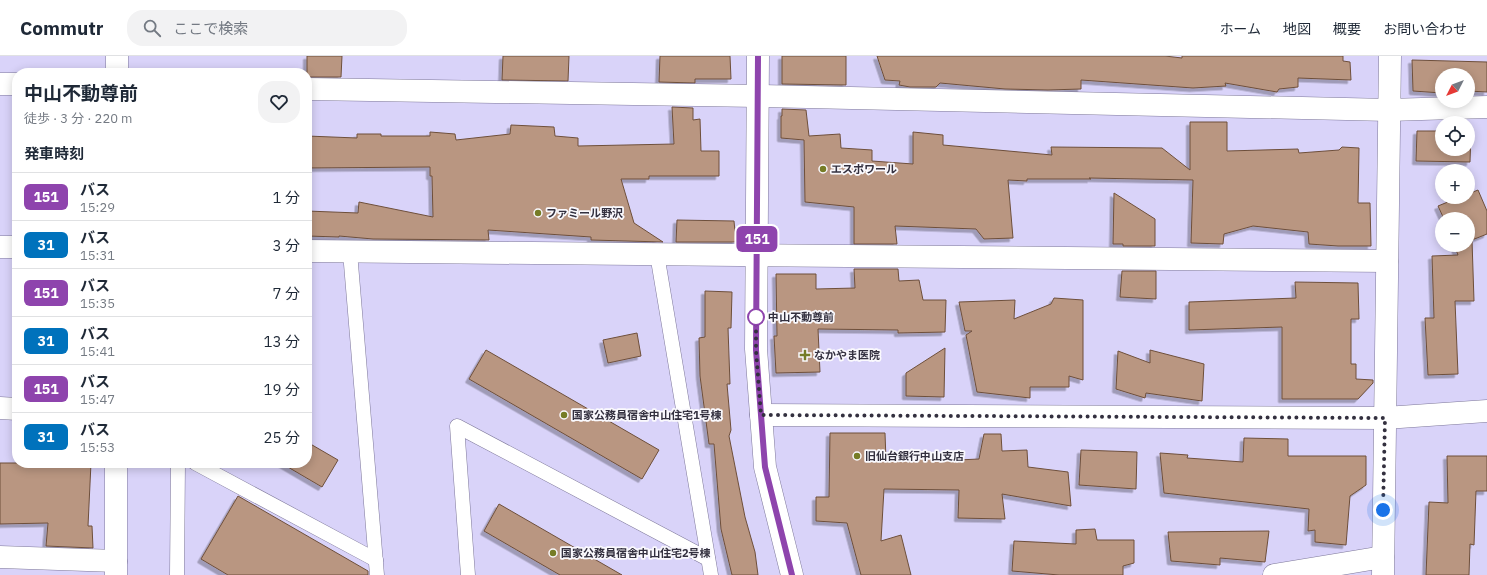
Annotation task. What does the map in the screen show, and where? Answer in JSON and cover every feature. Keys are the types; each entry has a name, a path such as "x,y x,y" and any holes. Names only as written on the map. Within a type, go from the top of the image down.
{"street":[{"path":"117,56 117,68"},
{"path":"758,56 756,350 765,467 792,575"},
{"path":"1274,575 1383,566 1390,56"},
{"path":"0,84 12,84"},
{"path":"312,89 758,96 1389,110 1487,107"},
{"path":"0,247 12,247"},
{"path":"312,251 1387,261"},
{"path":"0,408 12,409"},
{"path":"761,415 1385,418 1487,412"},
{"path":"0,557 116,568 116,468"}],"lane":[{"path":"350,252 377,575"},
{"path":"657,254 711,575"},
{"path":"468,575 457,426 708,559"},
{"path":"177,575 178,468"},
{"path":"204,468 376,560"}],"building":[{"path":"307,56 342,56 341,77 312,77 312,68 307,68"},
{"path":"503,56 569,56 568,81 502,80"},
{"path":"660,56 730,56 731,79 695,79 695,83 659,82"},
{"path":"782,56 846,56 846,85 782,84"},
{"path":"877,56 1165,56 1182,58 1182,56 1343,56 1343,61 1350,62 1351,80 1298,78 1298,87 1279,89 1277,92 1225,83 1226,86 1193,88 1081,80 1081,89 1005,89 940,83 936,87 910,87 899,85 900,81 885,80"},
{"path":"1412,60 1487,62 1487,92 1475,91 1475,68 1435,68 1435,93 1413,91"},
{"path":"672,107 693,108 693,120 700,119 701,151 719,151 719,176 649,176 649,179 621,179 634,223 663,242 591,240 591,237 488,230 489,240 373,239 339,236 312,236 312,211 358,213 359,202 433,217 432,176 430,176 430,167 312,168 312,136 357,138 357,134 381,134 381,136 430,136 430,132 455,134 456,140 510,134 511,125 554,127 555,136 578,138 578,146 674,144"},
{"path":"782,109 806,110 809,136 840,134 841,148 872,150 872,161 913,164 913,132 943,135 943,145 1052,155 1051,147 1162,148 1190,170 1190,122 1227,122 1227,151 1298,149 1299,153 1339,150 1342,147 1359,148 1358,203 1370,203 1371,246 1309,244 1308,232 1253,226 1224,234 1223,244 1191,243 1193,180 1089,178 1091,179 1027,179 1027,181 1008,180 1013,238 984,239 976,229 895,226 897,244 854,244 854,207 805,202 804,140 781,138"},
{"path":"1417,131 1435,131 1435,156 1470,156 1470,162 1416,161"},
{"path":"1478,190 1487,211 1487,234 1475,239 1475,212 1441,212 1438,206 1443,204 1475,204 1475,191"},
{"path":"1114,193 1155,219 1155,246 1123,246 1123,244 1113,244"},
{"path":"677,220 734,221 736,242 676,242"},
{"path":"1457,252 1472,252 1474,301 1455,301 1458,374 1428,375 1425,318 1434,318 1432,256 1458,255"},
{"path":"854,269 898,269 899,281 919,280 923,300 946,300 945,332 898,333 898,330 818,329 820,372 776,373 774,336 777,336 776,274 816,274 816,289 855,288"},
{"path":"1122,271 1156,271 1156,299 1120,297"},
{"path":"1295,282 1358,283 1359,319 1351,319 1351,364 1356,364 1356,379 1373,380 1373,383 1358,399 1282,399 1282,327 1189,330 1189,302 1296,298"},
{"path":"705,291 732,292 731,328 728,328 730,384 727,384 731,430 729,436 745,517 755,552 758,575 732,575 721,529 714,444 709,444 700,376 699,338 705,337"},
{"path":"1054,298 1083,300 1083,380 1069,376 1069,387 1030,387 1030,398 977,392 966,335 972,331 965,331 959,302 1015,300 1014,319 1051,304"},
{"path":"637,333 641,356 608,363 603,340"},
{"path":"945,348 944,397 906,396 906,373"},
{"name":"国家公務員宿舎中山住宅1号棟","path":"486,350 659,450 642,479 469,379"},
{"path":"1150,350 1204,364 1202,401 1146,393 1145,398 1116,389 1118,351 1150,363"},
{"path":"830,433 885,433 886,460 936,457 936,461 979,459 984,434 1001,434 1002,451 1027,450 1028,467 1068,472 1071,506 1002,494 1005,519 958,518 959,490 884,489 881,541 901,535 911,575 861,575 847,523 816,521 816,497 829,497"},
{"path":"1244,438 1288,439 1288,456 1366,456 1366,485 1350,496 1346,545 1315,542 1315,530 1308,531 1309,509 1164,493 1160,453 1188,455 1187,458 1243,462"},
{"path":"312,445 338,460 322,487 290,468 312,468"},
{"path":"1081,450 1137,452 1136,489 1079,485"},
{"path":"1447,456 1487,456 1487,491 1476,491 1474,545 1470,544 1469,575 1426,575 1429,502 1448,503"},
{"path":"0,463 12,463 12,468 91,468 88,526 92,526 93,548 46,546 48,523 0,524"},
{"path":"238,496 368,571 368,575 228,575 201,559"},
{"name":"国家公務員宿舎中山住宅2号棟","path":"499,504 622,575 560,575 484,531"},
{"path":"1095,529 1097,540 1134,540 1134,563 1123,566 1123,575 1059,575 1012,571 1014,541 1076,544 1076,530"},
{"path":"1269,531 1265,562 1220,558 1220,565 1171,561 1168,532"}],"bus line":[{"name":"151","path":"758,56 756,350 765,467 792,575"}],"place":[{"name":"エスポワール","path":"823,169"},
{"name":"ファミール野沢","path":"538,213"},
{"name":"中山不動尊前","path":"756,317"},
{"name":"なかやま医院","path":"805,355"},
{"name":"国家公務員宿舎中山住宅1号棟","path":"564,415"},
{"name":"旧仙台銀行中山支店","path":"857,456"},
{"name":"国家公務員宿舎中山住宅2号棟","path":"553,553"}],"route":[{"path":"756,317 756,350 761,415 1385,418 1383,510"}]}
